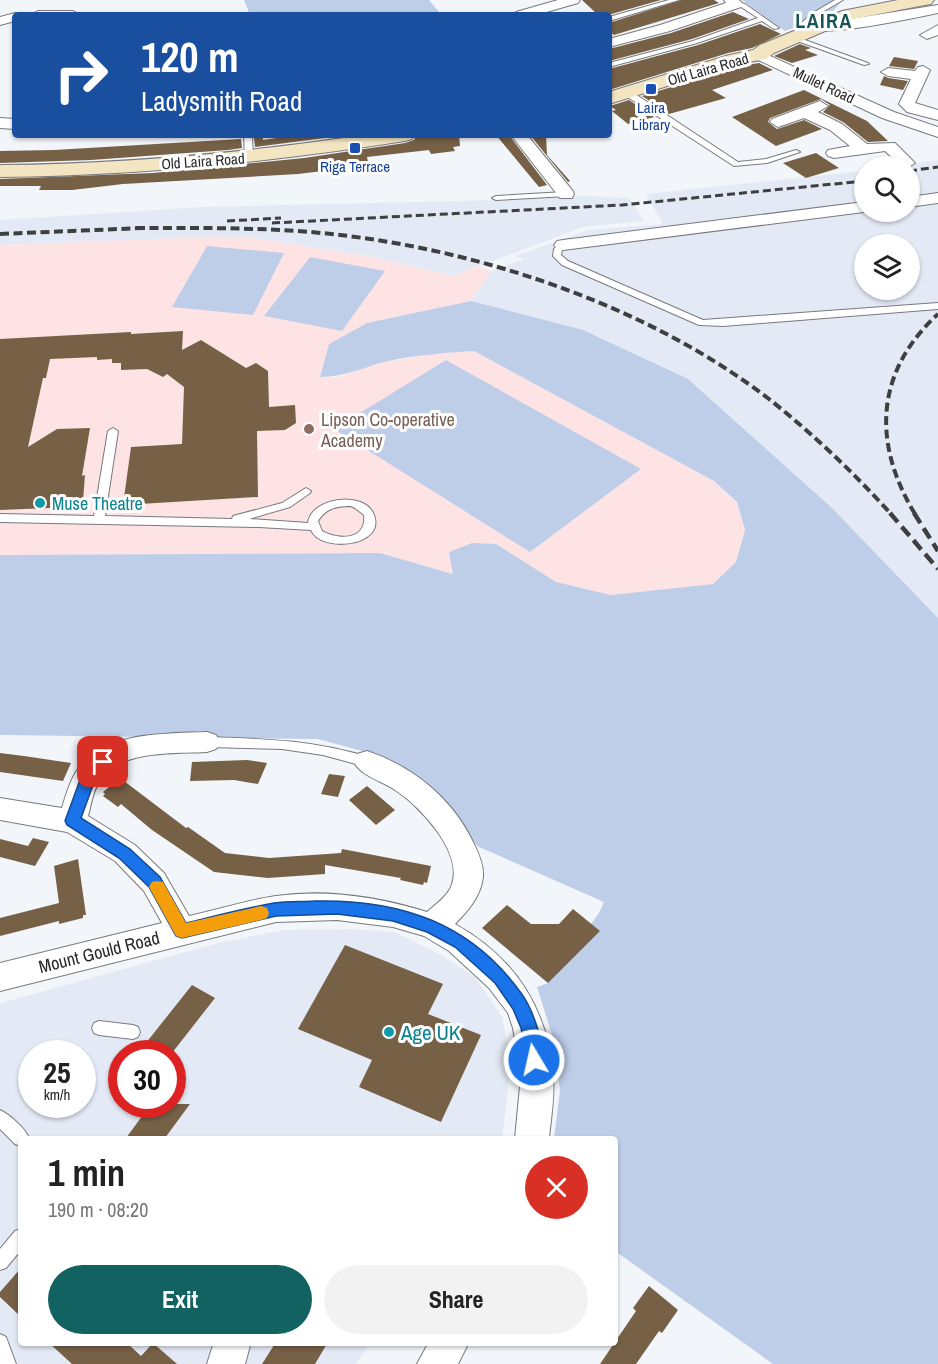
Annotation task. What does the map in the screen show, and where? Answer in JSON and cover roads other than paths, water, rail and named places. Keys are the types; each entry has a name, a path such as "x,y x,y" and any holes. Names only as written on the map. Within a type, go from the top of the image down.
{"main road":[{"name":"Old Laira Road","path":"617,95 736,59 759,55 806,33 860,12 925,0"},
{"name":"Old Laira Road","path":"0,171 66,171 248,144 353,138"}],"street":[{"path":"531,12 573,0"},
{"path":"612,42 665,28 734,2"},
{"name":"Old Laira Road","path":"806,33 938,9"},
{"name":"Mullet Road","path":"759,55 888,115 938,132"},
{"path":"888,72 921,73 901,99 912,110 938,115"},
{"path":"778,122 845,95"},
{"path":"805,112 836,127 864,149"},
{"path":"521,138 565,194"},
{"path":"834,153 889,146 900,156"},
{"path":"920,200 938,198"},
{"path":"563,245 854,208"},
{"path":"73,821 90,773 103,762 120,753 152,746 207,742"},
{"path":"367,762 408,784 430,803 459,842 470,869 466,890 432,926"},
{"path":"0,809 73,821 124,853 154,882 182,931"},
{"name":"Mount Gould Road","path":"0,977 276,909 337,908 393,914 432,926 460,942 500,978 520,1005 529,1028 537,1076 532,1136"},
{"path":"226,1364 232,1346"},
{"path":"436,1364 448,1346"}],"lane":[{"path":"612,18 676,0"},
{"path":"840,0 815,14 801,26 806,33 866,64"},
{"path":"734,2 776,28"},
{"path":"612,64 696,42 763,19"},
{"path":"617,95 737,164 767,161 796,152"},
{"path":"496,198 565,194"},
{"path":"563,245 558,249 557,256 565,263 702,322 723,323 938,306"},
{"path":"99,520 113,432"},
{"path":"225,523 286,505 306,491"},
{"path":"0,518 314,527 323,537 332,540 350,540 366,532 371,520 365,509 359,505 342,503 320,511 315,516 314,527"},
{"path":"207,742 282,744 323,750 367,762"},
{"path":"99,1028 133,1032"},
{"path":"0,1118 19,1136"},
{"path":"0,1262 18,1241"},
{"path":"0,1343 7,1364"}],"railway":[{"path":"920,169 938,167"},
{"path":"272,223 622,205 854,182"},
{"path":"227,221 281,218"},
{"path":"136,228 143,228"},
{"path":"0,234 143,228"},
{"path":"143,228 264,229 315,232 396,243 509,270 565,289 673,337 723,367 769,399 801,426 847,468 891,514"},
{"path":"915,514 901,487 892,461 887,435 887,409 892,384 902,360 917,336 938,314"},
{"path":"890,513 938,569"},
{"path":"914,513 938,551"}],"place":[{"name":"Laira Library","path":"651,89"},
{"name":"Riga Terrace","path":"355,148"},
{"name":"Lipson Co-operative Academy","path":"309,429"},
{"name":"Muse Theatre","path":"40,503"},
{"name":"Age UK","path":"389,1032"}],"district":[{"name":"LAIRA","path":"824,20"}]}
